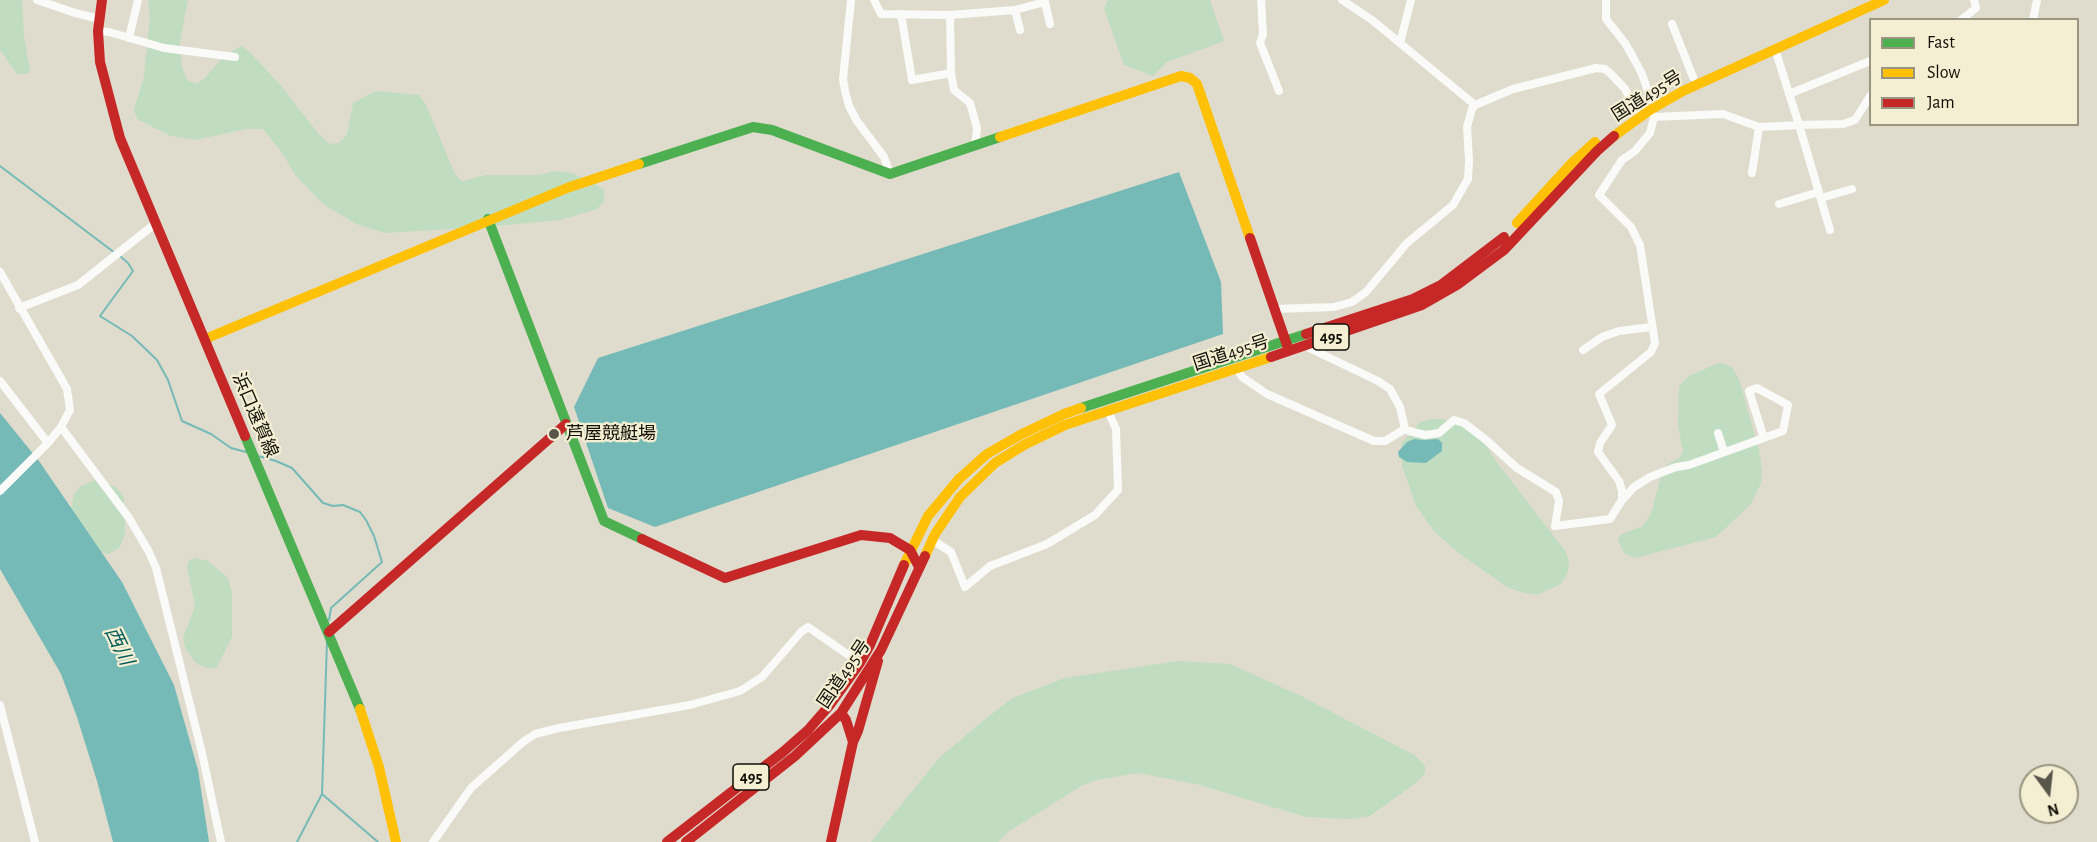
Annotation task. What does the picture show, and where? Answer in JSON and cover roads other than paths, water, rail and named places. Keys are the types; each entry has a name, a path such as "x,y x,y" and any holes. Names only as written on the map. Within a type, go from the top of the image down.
{"main road":[{"name":"浜口遠賀線","path":"102,0 98,31 100,62 120,138 358,703 375,757 396,842"},
{"name":"国道495号","path":"686,842 795,756 842,713 881,650 932,540 960,497 995,464 1024,445 1065,424 1237,369 1287,346 1305,346 1422,305 1472,275 1504,250 1618,132 1693,77 1861,0"},
{"name":"国道495号","path":"667,842 808,730 829,706 870,645 910,550 928,516 959,479 987,454 1064,414 1287,346 1413,299 1441,285 1500,242 1572,163 1613,126 1636,110 1652,109 1683,91 1884,0"},
{"path":"206,339 488,219 567,188 753,128 772,130 890,174 1181,76 1190,78 1197,84 1287,346"},
{"path":"488,219 604,521 725,578 861,535 890,538 910,550 919,567"},
{"path":"329,632 566,424"},
{"path":"831,842 853,742 881,650"},
{"path":"842,713 853,742"}],"street":[{"path":"37,0 100,19"},
{"path":"129,38 138,0"},
{"path":"851,0 843,79 845,91 849,106 857,121 884,157 890,174"},
{"path":"874,0 881,14 950,15 1015,10 1045,1 1050,24"},
{"path":"1261,0 1263,34 1260,43 1278,91"},
{"path":"1342,0 1400,42 1475,105"},
{"path":"1400,42 1411,0"},
{"path":"1606,0 1606,20 1625,43 1642,74 1652,109 1650,133 1635,151 1623,160 1599,195 1631,228 1640,245 1655,343 1651,351 1599,394 1612,425 1600,443 1598,452 1619,481 1623,500"},
{"path":"1964,18 1976,8 1974,0"},
{"path":"2033,18 2037,0"},
{"path":"1015,10 1020,30"},
{"path":"901,14 912,80 951,73"},
{"path":"950,15 951,73 954,90 970,103 977,128 975,146"},
{"path":"1671,24 1693,77"},
{"path":"98,31 164,48 236,57"},
{"path":"1775,49 1830,230"},
{"path":"1789,94 1869,61"},
{"path":"1274,309 1334,307 1352,302 1366,292 1407,243 1453,206 1468,179 1467,127 1475,105 1513,89 1596,68 1605,69 1612,75 1624,89 1636,110"},
{"path":"1652,109 1723,114 1759,127 1843,124 1855,120 1869,98"},
{"path":"1752,172 1759,127"},
{"path":"1779,204 1852,189"},
{"path":"19,308 78,285 156,223"},
{"path":"0,273 67,389 70,410 61,427 48,443 0,491"},
{"path":"1583,350 1602,337 1618,331 1651,327"},
{"path":"1305,346 1390,389 1400,407 1405,429"},
{"path":"1237,369 1242,377 1267,394 1374,441 1385,441 1405,429 1425,435 1439,433 1454,420 1464,423 1517,468 1556,492 1559,501 1555,526 1610,519 1634,487 1650,477 1725,452 1764,438 1783,431 1788,405 1757,387 1749,391 1764,438"},
{"path":"0,381 48,443"},
{"path":"932,540 951,552 965,587 990,566 1047,544 1095,515 1118,490 1116,429 1108,411"},
{"path":"61,427 129,518 156,568 202,753 221,842"},
{"path":"1718,433 1725,452"},
{"path":"433,842 471,788 535,735 559,728 690,705 740,691 762,677 808,627 870,669"},
{"path":"0,705 35,842"}],"water":[{"path":"1179,172 1221,282 1223,334 655,527 608,508 574,407 598,358"},
{"name":"西川","path":"0,413 39,461 122,582 174,685 198,770 209,842 113,842 97,781 61,674 0,569"},
{"path":"1414,439 1438,439 1442,443 1442,451 1426,463 1407,462 1399,457 1398,452 1407,442"}],"waterway":[{"path":"0,166 115,253"},
{"path":"120,256 133,271 100,316 132,336 157,360 168,380 182,421 211,434 231,448 250,453"},
{"path":"258,456 292,468 323,503 333,506 343,505 360,512 374,536 382,562 331,608 329,620"},
{"path":"297,842 322,794 327,641"},
{"path":"322,794 378,842"}],"place":[{"name":"芦屋競艇場","path":"554,434"}]}
